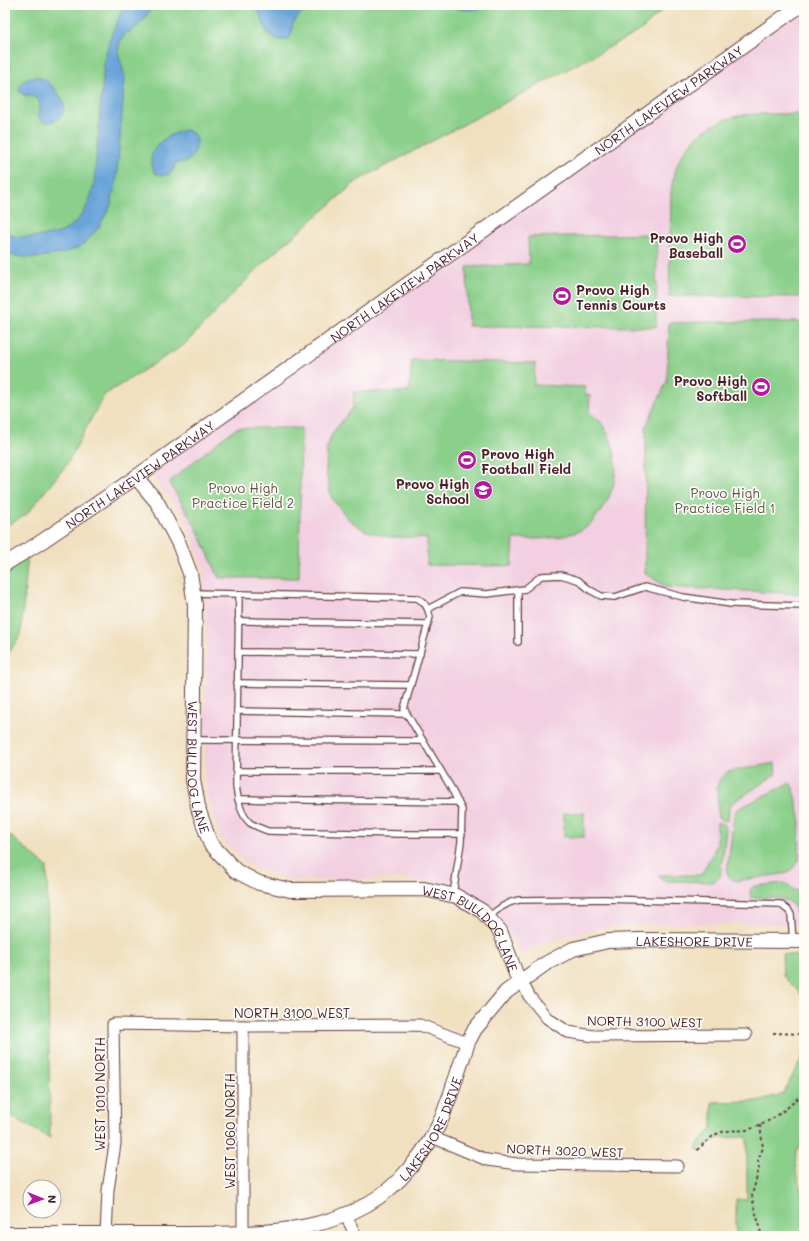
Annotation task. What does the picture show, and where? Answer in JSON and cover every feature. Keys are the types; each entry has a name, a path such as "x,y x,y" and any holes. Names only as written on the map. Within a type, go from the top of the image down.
{"street":[{"name":"NORTH LAKEVIEW PARKWAY","path":"5,564 41,542 136,477 801,5"},
{"name":"WEST BULLDOG LANE","path":"136,477 157,502 179,544 190,572 195,605 193,780 199,811 210,843 236,870 259,883 290,890 424,889 453,896 482,911 500,931 516,974 521,980"},
{"name":"LAKESHORE DRIVE","path":"5,1234 243,1235 317,1226 346,1216 371,1204 389,1190 408,1170 440,1124 468,1042 475,1029 506,992 545,964 573,949 608,941 798,941"},
{"name":"NORTH 3100 WEST","path":"521,980 529,996 547,1018 568,1032 594,1036 746,1036"},
{"name":"NORTH 3100 WEST","path":"113,1024 243,1026 420,1025 468,1042"},
{"name":"WEST 1010 NORTH","path":"106,1235 108,1190 115,1144 113,1024"},
{"name":"WEST 1060 NORTH","path":"243,1026 243,1235"},
{"name":"NORTH 3020 WEST","path":"432,1137 486,1160 517,1164 678,1166"},
{"path":"346,1216 356,1236"}],"lane":[{"path":"428,609 460,592 487,594 525,589 541,576 561,575 578,580 590,590 601,596 615,597 645,587 683,596 730,604 804,606"},
{"path":"518,590 518,642"},
{"path":"193,593 416,598 422,601 428,609 430,617 404,709 450,786 462,810 462,834 453,896"},
{"path":"238,594 236,786 238,799 243,814 247,819 251,823 268,831 462,834"},
{"path":"238,621 428,624"},
{"path":"238,652 420,654"},
{"path":"237,682 411,685"},
{"path":"237,711 406,714"},
{"path":"194,740 423,741"},
{"path":"236,771 441,771"},
{"path":"238,799 458,802"},
{"path":"488,918 498,908 512,901 519,900 604,900 780,904 789,911 791,915 798,941"}],"path":[{"path":"773,1033 804,1034"},
{"path":"697,1150 713,1136 722,1132 749,1130 760,1125 779,1113 804,1092"},
{"path":"760,1125 763,1148 758,1160 759,1169 752,1195 761,1236"}],"shaded area":[{"name":"Provo High School","path":"804,10 804,925 663,924 602,928 560,937 520,954 503,923 473,894 440,883 400,879 287,880 250,866 220,838 205,787 206,623 203,566 183,514 142,465"}],"green space":[{"path":"5,5 668,5 640,31 357,181 265,261 184,345 104,395 67,464 26,515 5,526"},
{"name":"Provo High Baseball","path":"752,114 804,114 804,297 669,296 671,192 678,163 684,151 702,132 725,120"},
{"name":"Provo High Tennis Courts","path":"657,234 656,327 468,326 467,267 529,264 528,237"},
{"name":"Provo High Practice Field 1","path":"804,322 804,594 666,587 645,573 646,426 667,381 669,323"},
{"path":"412,360 535,363 534,385 585,387 585,395 590,395 589,411 600,421 607,432 612,443 616,466 612,490 600,512 591,523 580,531 562,536 543,539 514,539 512,566 427,565 427,538 389,537 366,531 348,519 331,497 326,471 327,446 333,432 353,408 354,392 409,392"},
{"name":"Provo High Practice Field 2","path":"237,428 301,428 299,578 219,578 197,529 169,482"},
{"path":"28,553 21,634 5,659 5,561"},
{"path":"775,763 776,774 731,804 728,820 725,821 718,818 717,788 719,780 727,772"},
{"path":"789,783 792,785 800,817 799,861 788,873 736,881 730,878 727,872 736,810"},
{"path":"564,813 584,813 584,837 564,837"},
{"path":"717,822 723,824 726,830 720,877 712,882 663,881 657,875 701,875 717,845"},
{"path":"5,831 47,867 50,1138 5,1113"},
{"path":"784,883 804,896 804,921 799,921 797,912 788,901 775,898 751,898 750,890 754,886"},
{"path":"782,954 804,956 804,997 783,976"},
{"path":"804,1054 804,1139 797,1151 796,1172 803,1195 803,1236 736,1236 736,1199 747,1200 747,1137 719,1138 697,1150 696,1147 712,1128 712,1102 756,1101 783,1094"}],"water":[{"path":"125,5 154,5 141,23 126,34 119,45 119,56 125,78 116,184 110,207 99,227 86,242 79,247 65,253 35,258 5,255 5,212 9,235 21,237 47,236 59,233 78,220 90,199 94,184 105,57 112,34"},
{"path":"252,5 306,5 304,10 293,23 290,37 285,40 281,40 270,36 260,15"},
{"path":"449,5 492,5 481,9 465,10"},
{"path":"36,77 45,80 50,84 62,99 64,109 59,118 54,121 45,122 41,120 38,115 40,106 37,99 35,97 24,95 19,90 23,82 27,79"},
{"path":"186,130 195,136 196,146 193,155 186,162 176,163 172,172 168,175 160,175 155,173 152,165 152,157 158,144 171,135"}],"place":[{"name":"Provo High Baseball","path":"737,244"},
{"name":"Provo High Tennis Courts","path":"562,296"},
{"name":"Provo High Softball","path":"761,387"},
{"name":"Provo High Football Field","path":"467,460"},
{"name":"Provo High School","path":"483,490"}]}
